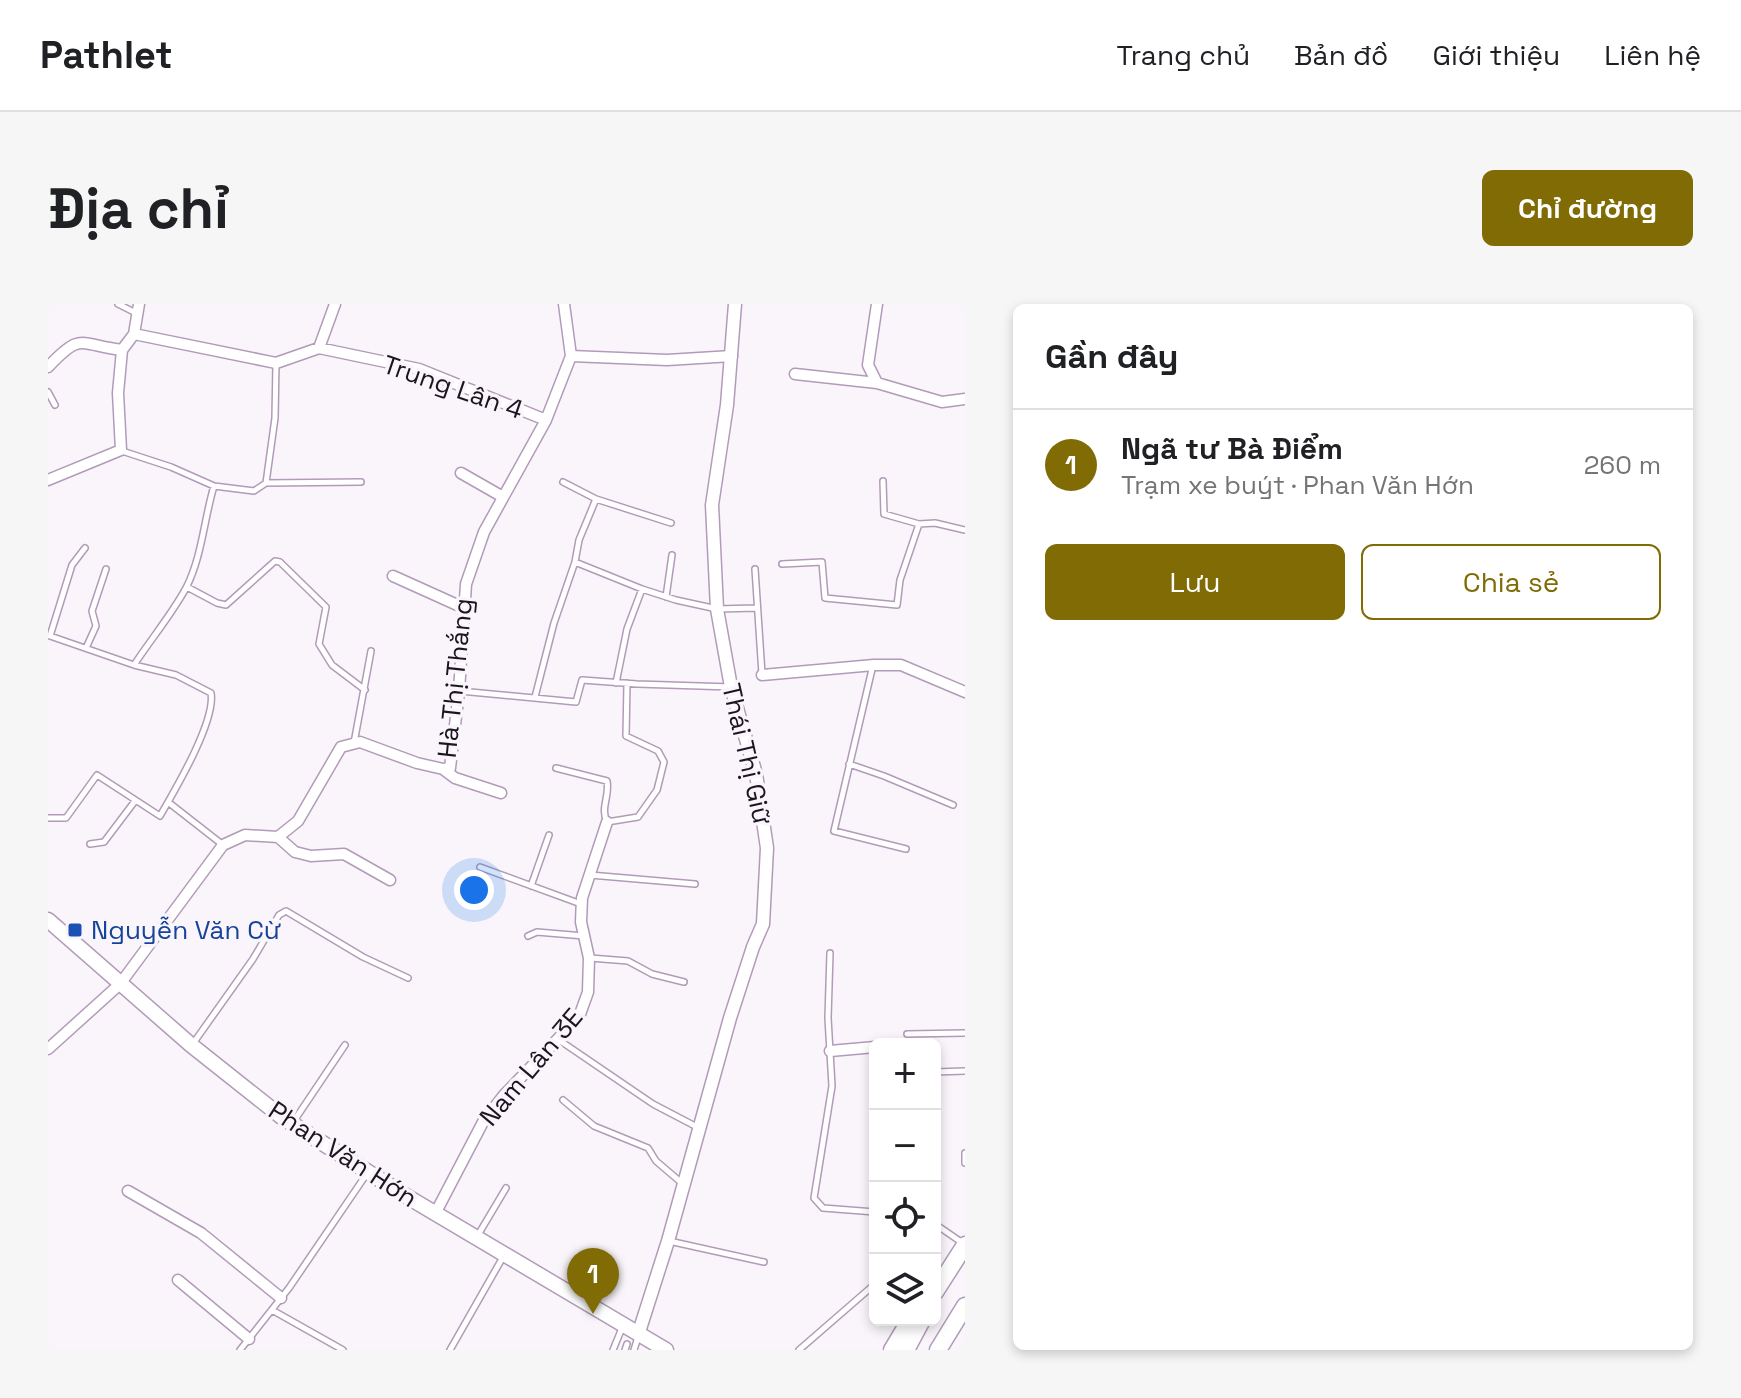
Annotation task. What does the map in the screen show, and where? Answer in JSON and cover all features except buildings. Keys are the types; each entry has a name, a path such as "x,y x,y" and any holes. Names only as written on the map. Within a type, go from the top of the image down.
{"highway":[{"path":"941,1283 965,1245"},
{"path":"938,1350 965,1306"},
{"path":"892,1350 906,1326"},
{"path":"906,1350 919,1326"}],"main road":[{"name":"Phan Văn Hớn","path":"48,920 191,1045 292,1124 666,1350"}],"street":[{"path":"134,334 276,363 319,348 335,304"},
{"name":"Hà Thị Thắng","path":"354,744 360,742 417,763 450,768 466,584 484,532 546,420 571,356 564,304"},
{"name":"Thái Thị Giữ","path":"639,1332 741,985 763,924 767,848 756,774 731,687 717,609 712,505 732,356 735,304"},
{"path":"877,304 868,365 877,383"},
{"path":"48,480 121,450 118,393 122,350 134,334 138,309"},
{"path":"48,367 69,345 81,342 122,350"},
{"name":"Trung Lân 4","path":"319,348 419,369 546,420"},
{"path":"571,356 667,360 732,356"},
{"path":"795,374 877,383 942,402 965,399"},
{"path":"461,473 503,497"},
{"path":"393,576 464,608"},
{"path":"762,675 901,665 965,692"},
{"path":"278,837 298,821 341,747 354,744"},
{"path":"443,769 455,778 501,793"},
{"name":"Nam Lân 3E","path":"436,1212 483,1122 504,1095 579,1017 588,992 589,958 581,922 582,904 607,822"},
{"path":"48,1049 120,984 223,845 245,835 278,837 295,852 311,856 344,854 390,880"},
{"path":"830,1051 869,1048"},
{"path":"128,1191 201,1233 281,1298"},
{"path":"178,1280 244,1346"}],"lane":[{"path":"118,304 138,309"},
{"path":"266,483 275,418 276,363"},
{"path":"48,392 55,405"},
{"path":"121,450 214,486 254,491 266,483 361,482"},
{"path":"883,481 884,514 919,524 935,523 965,530"},
{"path":"563,482 596,499 671,523"},
{"path":"134,665 187,587 214,486"},
{"path":"535,697 579,540 596,499"},
{"path":"782,564 822,562 825,598 897,605 900,580 919,524"},
{"path":"48,818 66,818 97,775 160,816 213,704 211,693 176,675 134,665 49,637 72,565 85,548"},
{"path":"666,597 672,555"},
{"path":"187,587 226,605 275,561 280,562 326,607 319,644 332,665 365,690"},
{"path":"575,562 666,597 717,609 756,608"},
{"path":"86,648 96,626 92,611 106,569"},
{"path":"755,569 762,675"},
{"path":"616,683 627,629 642,589"},
{"path":"354,744 371,651"},
{"path":"874,665 834,831 906,849"},
{"path":"459,691 576,702 582,680 731,687"},
{"path":"607,822 638,817 657,790 664,762 658,751 626,736 627,683"},
{"path":"849,764 953,805"},
{"name":"Nam Lân 3E","path":"556,768 607,781 603,813 607,822"},
{"path":"90,844 104,842 135,801"},
{"path":"168,802 223,845"},
{"path":"531,886 549,835"},
{"path":"480,867 582,904"},
{"path":"589,875 695,884"},
{"path":"191,1045 253,959 279,915 286,911 363,957 408,978"},
{"path":"528,936 537,932 584,936"},
{"path":"830,953 828,1018 832,1086 814,1198 823,1208 869,1212"},
{"path":"589,958 628,961 652,974 684,982"},
{"path":"907,1034 965,1033"},
{"path":"559,1040 653,1104 699,1128"},
{"path":"292,1124 345,1045"},
{"path":"941,1072 965,1071"},
{"path":"563,1100 594,1126 648,1148 656,1161 683,1184"},
{"path":"965,1153 965,1163"},
{"path":"244,1346 333,1226 368,1171"},
{"path":"477,1236 506,1188"},
{"path":"941,1228 965,1245"},
{"path":"668,1241 764,1262"},
{"path":"450,1350 506,1253"},
{"path":"799,1350 869,1289"},
{"path":"272,1310 343,1350"},
{"path":"613,1350 624,1324"},
{"path":"634,1350 639,1332"}],"place":[{"name":"Nguyễn Văn Cừ","path":"75,930"},
{"name":"Ngã tư Bà Điểm","path":"593,1314"}]}
